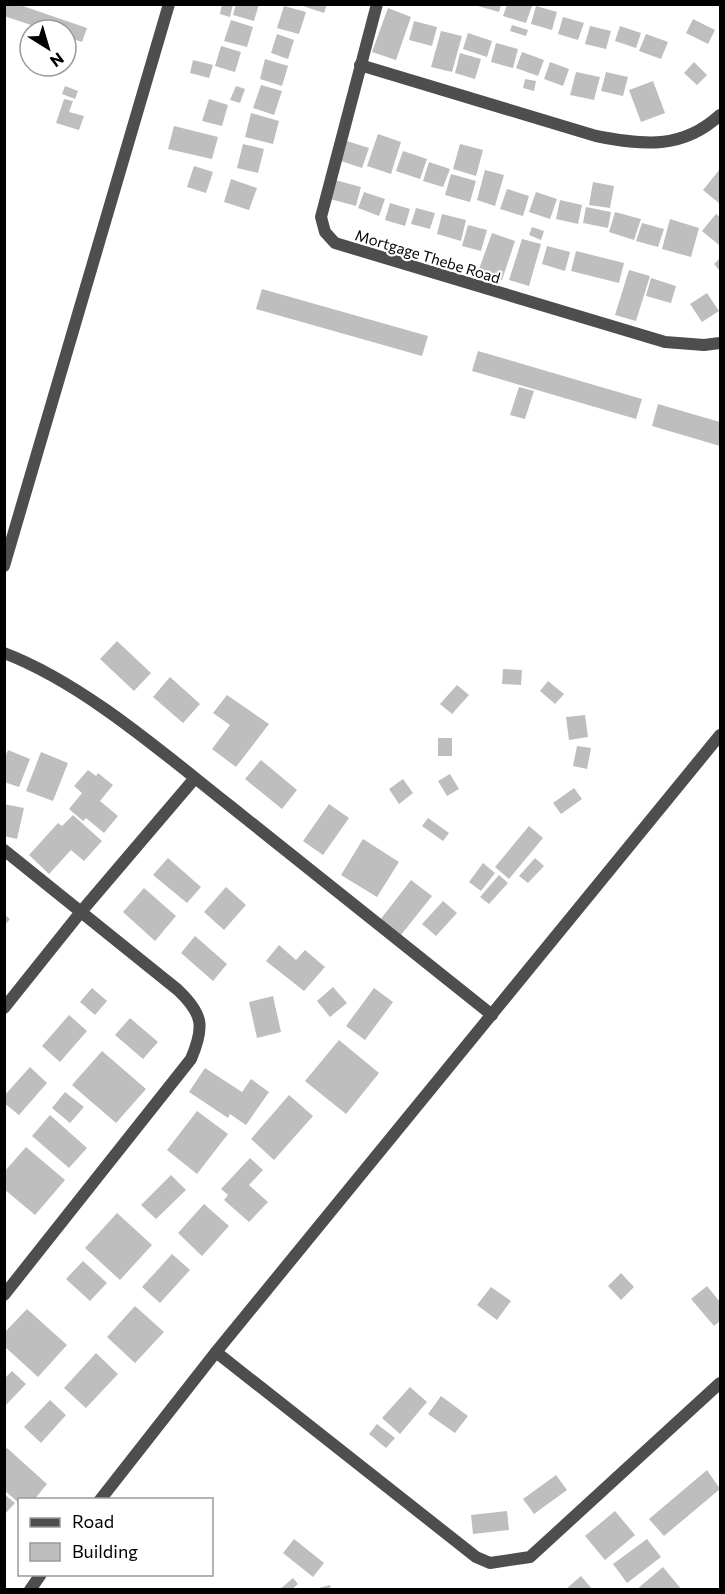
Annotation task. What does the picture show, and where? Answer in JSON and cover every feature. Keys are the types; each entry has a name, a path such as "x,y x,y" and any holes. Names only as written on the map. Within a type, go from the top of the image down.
{"street":[{"path":"4,566 169,4"},
{"name":"Mortgage Thebe Road","path":"377,4 321,217 325,232 335,243 665,342 704,345 720,343"},
{"path":"360,65 596,136 632,143 666,143 695,133 720,115"},
{"path":"4,653 58,678 195,778 492,1016"},
{"path":"102,1498 216,1352 720,735"},
{"path":"4,1008 195,778"},
{"path":"4,850 178,990 195,1006 201,1023 199,1040 191,1059 4,1295"},
{"path":"216,1352 476,1557 490,1563 530,1557 720,1383"},
{"path":"30,1590 40,1576"}],"building":[{"path":"4,4 17,4 58,18 18,18 18,21 4,16"},
{"path":"222,4 233,4 230,17 220,14"},
{"path":"236,4 259,4 254,21 233,15"},
{"path":"297,4 327,4 324,13"},
{"path":"474,5 501,5 499,12"},
{"path":"507,5 532,6 526,23 503,16"},
{"path":"284,6 306,12 299,34 277,28"},
{"path":"536,6 557,12 552,30 531,24"},
{"path":"388,8 411,17 396,60 372,52"},
{"path":"563,17 584,23 578,40 558,34"},
{"path":"693,19 715,30 708,44 686,33"},
{"path":"231,20 253,27 247,47 224,41"},
{"path":"414,21 437,27 432,46 409,40"},
{"path":"78,25 87,28 82,42 78,41"},
{"path":"512,25 528,30 526,36 510,31"},
{"path":"590,26 611,31 606,49 585,44"},
{"path":"620,26 641,33 636,48 615,41"},
{"path":"441,31 462,36 452,72 431,67"},
{"path":"468,33 492,41 487,57 463,49"},
{"path":"277,34 294,40 288,59 271,53"},
{"path":"646,34 668,42 661,59 639,51"},
{"path":"496,43 518,49 513,68 491,62"},
{"path":"221,46 241,52 235,72 215,66"},
{"path":"522,52 544,60 538,76 516,68"},
{"path":"460,53 481,59 475,79 455,73"},
{"path":"265,59 288,66 282,86 260,79"},
{"path":"193,60 213,65 209,78 190,73"},
{"path":"550,62 569,69 563,86 544,79"},
{"path":"694,62 707,75 697,85 684,73"},
{"path":"576,72 600,77 594,100 570,95"},
{"path":"606,72 628,77 623,96 601,91"},
{"path":"525,79 536,81 534,91 523,88"},
{"path":"653,81 665,113 641,122 629,90"},
{"path":"261,85 282,91 274,115 253,108"},
{"path":"65,86 78,91 75,99 62,94"},
{"path":"236,86 245,89 240,103 230,100"},
{"path":"64,99 73,101 69,112 84,116 79,130 56,123"},
{"path":"209,99 228,105 222,126 202,121"},
{"path":"251,113 279,121 273,144 245,137"},
{"path":"174,126 218,137 212,159 168,149"},
{"path":"378,134 401,142 391,174 367,166"},
{"path":"347,141 369,148 362,168 341,161"},
{"path":"243,144 264,149 258,173 237,168"},
{"path":"460,144 483,150 476,176 453,169"},
{"path":"403,151 427,159 420,179 396,171"},
{"path":"429,162 450,169 443,187 423,181"},
{"path":"194,166 213,172 206,193 187,187"},
{"path":"720,169 720,204 703,190"},
{"path":"485,170 504,175 495,206 477,200"},
{"path":"451,174 476,181 470,202 445,195"},
{"path":"231,179 257,188 249,210 224,202"},
{"path":"335,180 361,187 356,206 330,199"},
{"path":"593,182 614,186 610,208 589,205"},
{"path":"507,189 529,196 523,216 500,209"},
{"path":"364,192 385,199 379,216 358,208"},
{"path":"536,192 557,199 550,219 529,212"},
{"path":"560,200 582,205 578,224 556,219"},
{"path":"390,203 410,209 405,226 385,220"},
{"path":"586,207 611,212 608,228 583,223"},
{"path":"416,208 435,213 430,229 411,224"},
{"path":"615,212 641,219 634,240 609,232"},
{"path":"442,214 466,220 461,241 437,234"},
{"path":"716,214 720,217 719,245 702,231"},
{"path":"670,219 699,228 691,257 662,249"},
{"path":"642,223 664,229 658,247 636,241"},
{"path":"468,225 487,230 481,251 462,246"},
{"path":"532,227 544,231 541,240 529,235"},
{"path":"492,233 515,241 502,280 478,272"},
{"path":"522,239 541,244 529,286 509,280"},
{"path":"547,246 570,252 565,271 542,264"},
{"path":"576,251 624,263 619,283 571,271"},
{"path":"720,258 720,271 714,264"},
{"path":"629,270 650,276 636,321 615,315"},
{"path":"651,278 676,286 671,303 646,296"},
{"path":"262,289 428,336 422,356 256,309"},
{"path":"707,293 719,311 702,322 690,304"},
{"path":"478,351 642,399 636,419 472,371"},
{"path":"519,387 534,391 525,419 510,415"},
{"path":"658,404 720,422 720,446 652,426"},
{"path":"117,641 151,673 134,691 100,659"},
{"path":"503,669 522,670 521,685 502,684"},
{"path":"170,677 200,704 183,723 153,697"},
{"path":"548,681 564,694 555,704 540,691"},
{"path":"457,685 469,695 452,714 440,704"},
{"path":"227,695 269,724 236,767 212,749 230,725 213,713"},
{"path":"585,715 588,737 569,740 566,717"},
{"path":"438,738 452,738 452,756 438,756"},
{"path":"577,746 591,748 587,769 573,766"},
{"path":"8,750 30,759 19,787 4,782 4,760"},
{"path":"41,752 68,763 53,801 26,791"},
{"path":"261,760 297,790 282,809 245,779"},
{"path":"88,770 96,776 98,773 113,785 100,801 118,816 104,833 86,818 83,821 69,809 82,793 74,786"},
{"path":"450,774 459,789 447,796 438,781"},
{"path":"403,779 413,793 399,804 389,789"},
{"path":"574,788 582,799 561,814 553,803"},
{"path":"4,804 24,808 17,839 4,836"},
{"path":"329,804 349,818 323,855 303,841"},
{"path":"73,815 102,841 84,861 71,850 49,874 29,855 58,823 62,826"},
{"path":"428,818 449,833 443,841 422,826"},
{"path":"529,826 543,838 509,879 495,867"},
{"path":"363,839 399,862 377,897 341,875"},
{"path":"168,858 201,887 187,903 153,875"},
{"path":"535,858 544,866 528,883 519,876"},
{"path":"483,863 495,873 481,891 469,882"},
{"path":"499,875 508,883 489,904 480,897"},
{"path":"411,880 432,896 401,935 380,920"},
{"path":"226,887 246,905 224,930 204,912"},
{"path":"144,888 176,916 155,941 123,912"},
{"path":"443,901 457,913 436,936 422,924"},
{"path":"4,914 10,919 4,926"},
{"path":"195,936 227,964 213,981 181,953"},
{"path":"279,945 296,960 305,950 325,967 304,991 266,961"},
{"path":"333,987 347,1003 330,1017 317,1001"},
{"path":"92,988 107,1001 95,1015 80,1002"},
{"path":"374,988 393,1002 365,1040 346,1026"},
{"path":"273,996 281,1032 257,1038 249,1002"},
{"path":"69,1015 87,1031 60,1062 42,1046"},
{"path":"130,1018 158,1042 143,1059 115,1035"},
{"path":"339,1040 379,1073 346,1114 305,1081"},
{"path":"102,1051 146,1089 116,1123 72,1085"},
{"path":"30,1067 47,1083 19,1115 4,1103 4,1096"},
{"path":"205,1068 242,1092 251,1079 269,1092 246,1125 230,1114 228,1118 189,1092"},
{"path":"65,1092 84,1107 70,1123 52,1108"},
{"path":"289,1095 313,1116 274,1160 251,1139"},
{"path":"197,1111 228,1134 197,1174 167,1150"},
{"path":"50,1115 87,1148 69,1168 32,1136"},
{"path":"26,1147 65,1180 35,1215 4,1189 4,1172"},
{"path":"250,1158 263,1170 249,1185 268,1202 249,1222 224,1200 228,1195 221,1189"},
{"path":"171,1175 186,1190 156,1219 141,1205"},
{"path":"204,1204 229,1226 202,1256 178,1233"},
{"path":"117,1213 152,1245 120,1280 85,1248"},
{"path":"172,1254 190,1270 160,1303 142,1287"},
{"path":"83,1261 107,1283 90,1301 66,1279"},
{"path":"621,1273 634,1287 621,1300 608,1286"},
{"path":"707,1286 720,1302 720,1321 714,1326 691,1299"},
{"path":"491,1287 511,1301 497,1320 477,1305"},
{"path":"135,1306 164,1332 135,1363 107,1337"},
{"path":"27,1309 67,1345 38,1377 4,1346 4,1333"},
{"path":"96,1353 118,1374 86,1408 64,1388"},
{"path":"12,1371 26,1384 4,1407 4,1379"},
{"path":"410,1387 427,1402 400,1434 382,1418"},
{"path":"441,1396 468,1416 455,1433 428,1414"},
{"path":"50,1400 66,1415 41,1443 24,1427"},
{"path":"377,1424 395,1438 386,1448 369,1434"},
{"path":"7,1448 47,1484 36,1498 18,1498 18,1502 4,1490 4,1451"},
{"path":"707,1470 720,1489 664,1536 649,1519"},
{"path":"556,1475 567,1490 534,1514 523,1499"},
{"path":"4,1494 15,1503 4,1515"},
{"path":"507,1511 509,1530 473,1534 471,1515"},
{"path":"615,1511 635,1535 605,1560 585,1536"},
{"path":"294,1539 324,1563 313,1577 283,1553"},
{"path":"647,1539 661,1557 627,1583 613,1564"},
{"path":"663,1567 682,1590 636,1590"},
{"path":"581,1576 593,1590 565,1590"},
{"path":"293,1578 298,1584 291,1590 279,1590"},
{"path":"330,1585 331,1590 319,1590 319,1588"}]}
